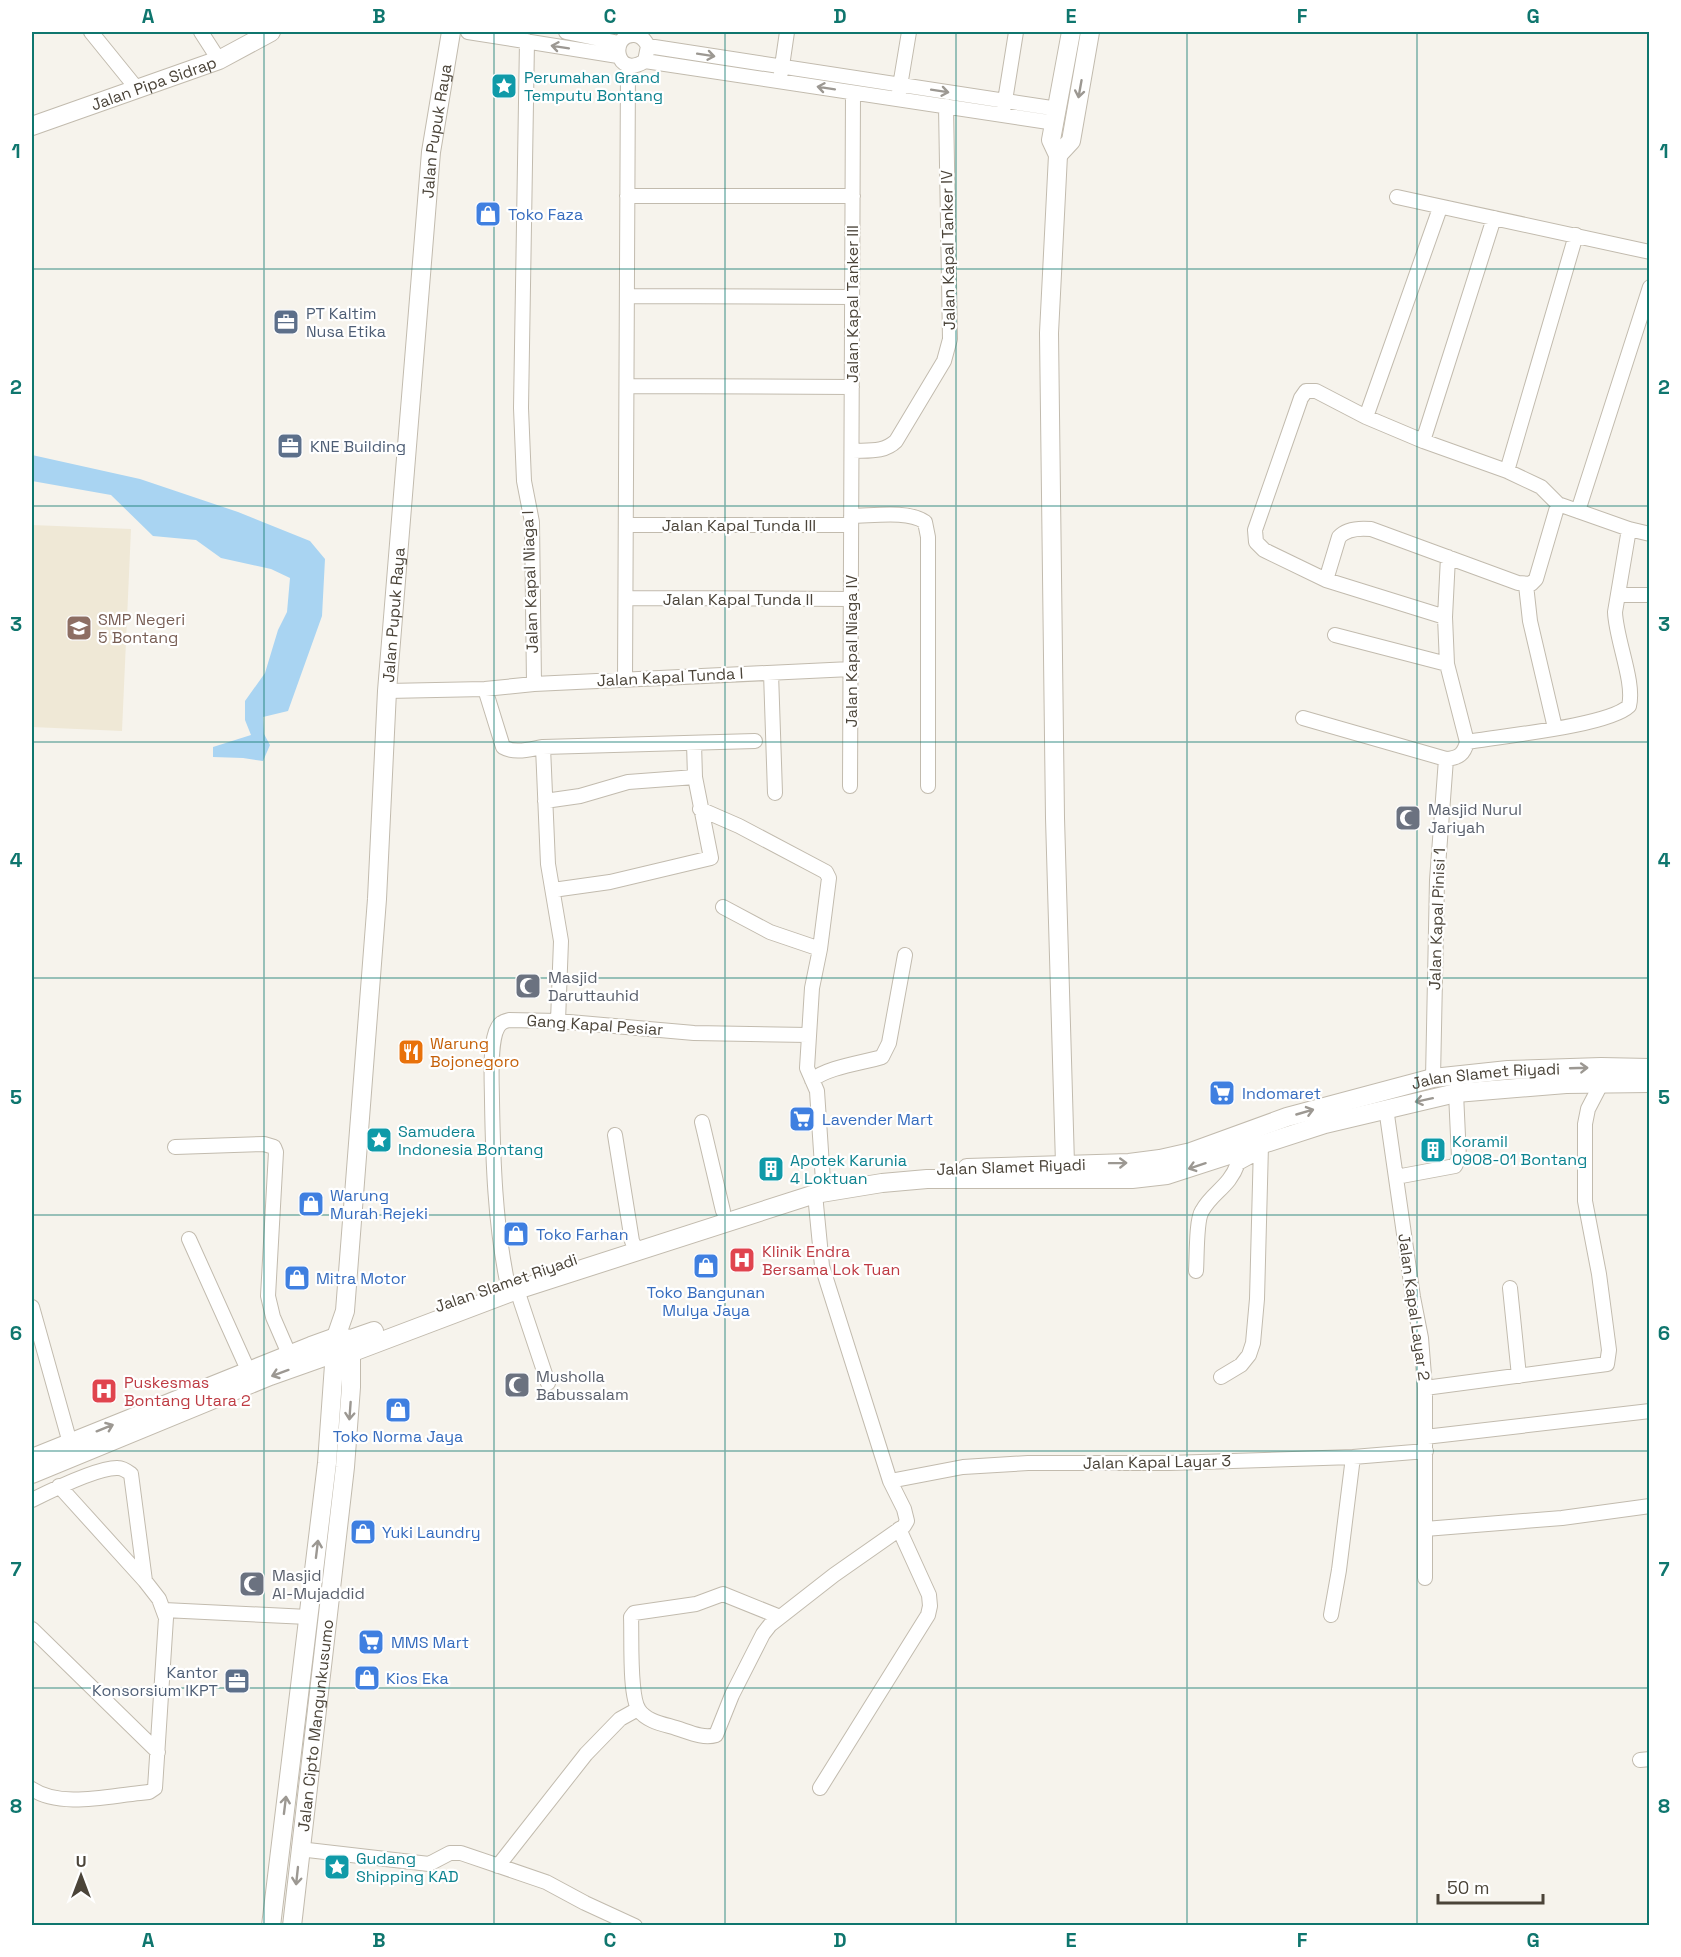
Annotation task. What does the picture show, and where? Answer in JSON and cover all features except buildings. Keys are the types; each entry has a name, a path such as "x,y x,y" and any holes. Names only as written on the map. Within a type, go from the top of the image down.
{"street":[{"path":"91,32 138,90"},
{"path":"201,32 219,60"},
{"name":"Jalan Pipa Sidrap","path":"32,126 219,60 271,32"},
{"name":"Jalan Pupuk Raya","path":"352,1198 377,899 387,691 431,152 451,32"},
{"path":"468,32 622,55"},
{"path":"566,32 622,55 637,66 645,61 1003,115 1056,116"},
{"path":"780,81 787,32"},
{"path":"898,99 909,32"},
{"path":"1003,115 1016,32"},
{"path":"1065,1164 1055,818 1049,333 1058,155 1051,140 1071,32"},
{"path":"1058,155 1071,141 1090,32"},
{"path":"625,680 627,196 622,55 624,38 631,35 638,36 782,67 1005,101 1056,116"},
{"path":"645,61 646,39"},
{"name":"Jalan Kapal Niaga I","path":"527,41 522,408 524,481 532,522 534,684"},
{"name":"Jalan Kapal Tanker III","path":"851,521 853,93"},
{"name":"Jalan Kapal Tanker IV","path":"852,451 881,450 890,447 896,441 944,361 950,339 946,106"},
{"path":"627,196 853,196"},
{"path":"1397,197 1650,252"},
{"path":"1366,417 1440,208"},
{"path":"1423,441 1494,218"},
{"path":"1507,471 1576,235"},
{"path":"1578,511 1650,287"},
{"path":"627,296 852,297"},
{"path":"627,386 852,387"},
{"path":"1445,617 1326,580 1259,547 1254,537 1255,530 1301,398 1306,391 1316,391 1366,417 1423,441 1507,471 1541,487 1558,504 1650,534"},
{"path":"1526,585 1536,579 1558,504"},
{"name":"Jalan Kapal Tunda III","path":"626,525 851,521 905,516 919,518 925,522 928,537 928,786"},
{"name":"Jalan Kapal Niaga IV","path":"850,786 851,521"},
{"path":"1326,580 1339,537 1351,530 1371,529 1526,585"},
{"path":"1467,742 1599,720 1623,711 1629,706 1630,689 1615,626 1615,612 1629,529"},
{"path":"1303,718 1446,759 1459,757 1463,753 1467,742 1447,664 1445,617 1448,557"},
{"path":"1526,585 1530,621 1555,728"},
{"path":"1618,595 1650,595"},
{"name":"Jalan Kapal Tunda II","path":"626,598 851,599"},
{"path":"1335,635 1447,664"},
{"name":"Jalan Kapal Tunda I","path":"387,691 487,689 534,684 851,669"},
{"path":"771,673 775,793"},
{"path":"487,689 503,747 516,751 543,747 755,741"},
{"path":"553,890 610,882 711,858 695,777 694,743"},
{"path":"543,747 548,864 561,941 558,1020"},
{"name":"Jalan Kapal Pinisi 1","path":"1433,1078 1437,880 1446,759"},
{"path":"545,801 580,796 628,782 695,777"},
{"path":"700,809 739,826 826,872 829,882 812,988 807,1068 817,1091 822,1266 890,1481 907,1521 899,1530 834,1575 780,1617 763,1634 732,1695 716,1735 703,1737 660,1723 644,1715 638,1709 633,1693 632,1615 696,1604 723,1594 780,1617"},
{"path":"723,907 770,932 820,949"},
{"path":"812,1080 818,1075 882,1058 889,1043 905,955"},
{"name":"Gang Kapal Pesiar","path":"548,1383 500,1247 493,1157 491,1072 498,1026 509,1020 558,1020 694,1033 808,1035"},
{"name":"Jalan Slamet Riyadi","path":"344,1345 512,1286 819,1188 927,1179 1132,1179 1167,1175 1261,1148 1325,1124 1509,1079 1600,1067 1650,1068"},
{"name":"Jalan Slamet Riyadi","path":"634,1246 723,1211 877,1173 1129,1163 1191,1152 1287,1117 1433,1078 1650,1083"},
{"path":"1425,1388 1607,1364 1610,1350 1585,1201 1585,1124 1588,1109 1601,1084 1605,1082"},
{"path":"1396,1177 1455,1166 1460,1158 1456,1093"},
{"name":"Jalan Kapal Layar 2","path":"1386,1108 1421,1338 1425,1388 1425,1578"},
{"path":"702,1122 723,1211"},
{"path":"615,1135 634,1246"},
{"path":"175,1147 264,1144 274,1147 276,1152 268,1296 273,1317 289,1354"},
{"path":"1196,1271 1200,1214 1212,1197 1232,1178 1238,1163 1261,1148"},
{"path":"1221,1377 1241,1365 1249,1355 1253,1343 1257,1299 1261,1148"},
{"name":"Jalan Cipto Mangunkusumo","path":"292,1926 299,1849 345,1467 344,1345 352,1198"},
{"path":"189,1239 248,1370"},
{"path":"1510,1288 1519,1376"},
{"path":"32,1307 70,1443"},
{"path":"32,1458 289,1354 344,1345"},
{"path":"32,1474 344,1345"},
{"name":"Jalan Cipto Mangunkusumo","path":"271,1926 327,1463 344,1345"},
{"name":"Jalan Kapal Layar 3","path":"890,1481 963,1467 1028,1463 1169,1463 1353,1456 1650,1411"},
{"path":"1331,1616 1340,1570 1353,1456"},
{"path":"32,1500 59,1486 117,1467 124,1469 130,1474 145,1581"},
{"path":"32,1789 43,1796 70,1800 149,1792 155,1788 166,1618 164,1610 159,1599 145,1581 59,1486"},
{"path":"1425,1529 1562,1518 1650,1506"},
{"path":"820,1788 928,1616 929,1595 899,1530"},
{"path":"164,1610 308,1617"},
{"path":"32,1629 158,1752"},
{"path":"498,1866 586,1754 620,1719 638,1709"},
{"path":"299,1849 429,1864 456,1852 546,1882 635,1926"}],"shaded area":[{"name":"SMP Negeri 5 Bontang","path":"32,525 131,529 122,731 32,727"}],"water":[{"path":"32,455 140,479 238,512 310,541 325,559 322,616 288,711 263,717 264,734 270,745 263,761 213,757 213,747 251,735 245,720 245,701 265,673 278,630 287,612 290,578 271,569 221,558 196,540 153,536 111,495 32,481"}],"place":[{"name":"Perumahan Grand Temputu Bontang","path":"504,86"},
{"name":"Toko Faza","path":"488,214"},
{"name":"PT Kaltim Nusa Etika","path":"286,322"},
{"name":"KNE Building","path":"290,446"},
{"name":"SMP Negeri 5 Bontang","path":"79,628"},
{"name":"Masjid Nurul Jariyah","path":"1408,818"},
{"name":"Masjid Daruttauhid","path":"528,986"},
{"name":"Warung Bojonegoro","path":"411,1052"},
{"name":"Indomaret","path":"1222,1093"},
{"name":"Lavender Mart","path":"802,1119"},
{"name":"Samudera Indonesia Bontang","path":"379,1140"},
{"name":"Koramil 0908-01 Bontang","path":"1433,1150"},
{"name":"Apotek Karunia 4 Loktuan","path":"771,1169"},
{"name":"Warung Murah Rejeki","path":"311,1204"},
{"name":"Toko Farhan","path":"516,1234"},
{"name":"Klinik Endra Bersama Lok Tuan","path":"742,1260"},
{"name":"Toko Bangunan Mulya Jaya","path":"706,1266"},
{"name":"Mitra Motor","path":"297,1278"},
{"name":"Musholla Babussalam","path":"517,1385"},
{"name":"Puskesmas Bontang Utara 2","path":"104,1391"},
{"name":"Toko Norma Jaya","path":"398,1410"},
{"name":"Yuki Laundry","path":"363,1532"},
{"name":"Masjid Al-Mujaddid","path":"252,1584"},
{"name":"MMS Mart","path":"371,1642"},
{"name":"Kios Eka","path":"367,1678"},
{"name":"Kantor Konsorsium IKPT","path":"237,1681"},
{"name":"Gudang Shipping KAD","path":"337,1867"}]}
